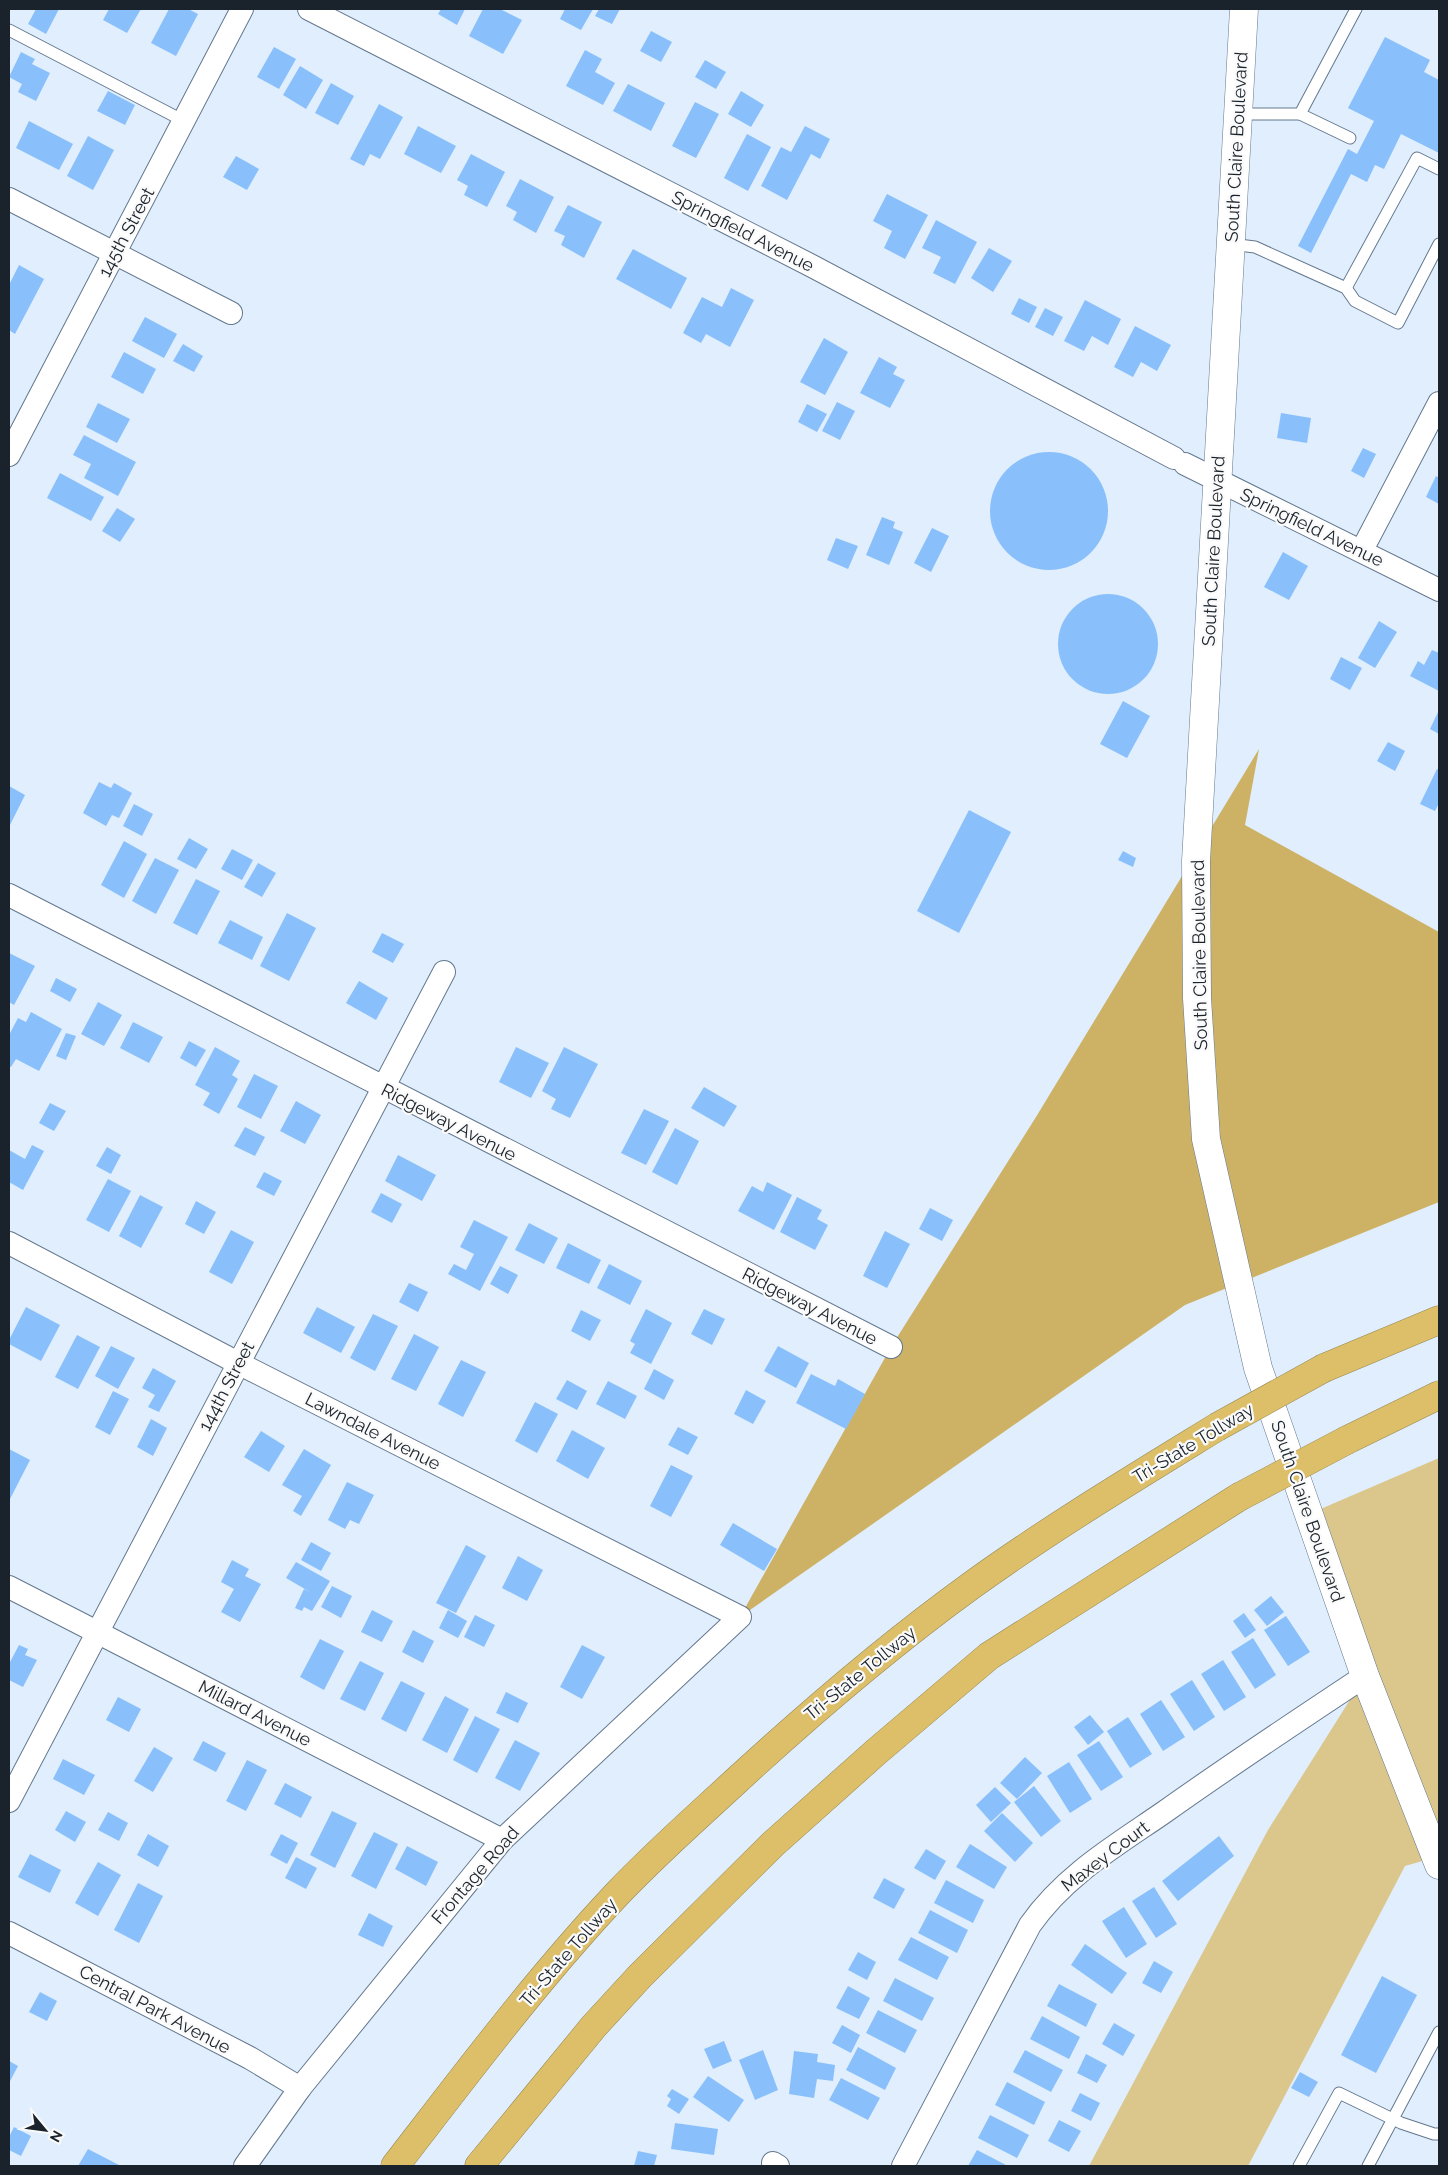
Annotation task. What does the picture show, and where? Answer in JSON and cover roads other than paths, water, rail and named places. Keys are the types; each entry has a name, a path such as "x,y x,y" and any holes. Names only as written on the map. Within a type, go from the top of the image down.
{"highway":[{"name":"Tri-State Tollway","path":"395,2166 540,1980 618,1893 676,1836 801,1721 896,1642 973,1584 1090,1505 1217,1427 1324,1368 1439,1320"},
{"path":"478,2166 576,2048 640,1976 773,1844 988,1656 1240,1497 1347,1440 1439,1395"}],"street":[{"name":"145th Street","path":"9,455 242,9"},
{"name":"Springfield Avenue","path":"310,9 812,266 1216,480 1362,550 1439,590"},
{"name":"South Claire Boulevard","path":"1244,9 1196,861 1197,998 1206,1139 1258,1368 1365,1676 1439,1865"},
{"path":"9,199 231,314"},
{"path":"1362,550 1439,403"},
{"name":"Ridgeway Avenue","path":"9,895 382,1088 891,1347"},
{"name":"144th Street","path":"9,1801 444,972"},
{"name":"Lawndale Avenue","path":"9,1243 238,1363 740,1616"},
{"name":"Millard Avenue","path":"9,1587 502,1840"},
{"name":"Frontage Road","path":"246,2166 300,2088 502,1840 740,1616"},
{"name":"Maxey Court","path":"903,2166 1030,1925 1044,1905 1080,1871 1228,1767 1365,1676"},
{"name":"Central Park Avenue","path":"9,1933 250,2058 300,2088"}],"lane":[{"path":"1300,114 1356,9"},
{"path":"9,30 184,121"},
{"path":"1238,114 1300,114 1350,138"},
{"path":"1346,288 1417,158 1439,169"},
{"path":"1230,244 1255,247 1346,288 1355,301 1398,323 1439,244"},
{"path":"1368,2166 1439,2032"},
{"path":"1299,2166 1339,2092 1394,2119 1434,2134 1439,2134"}]}
